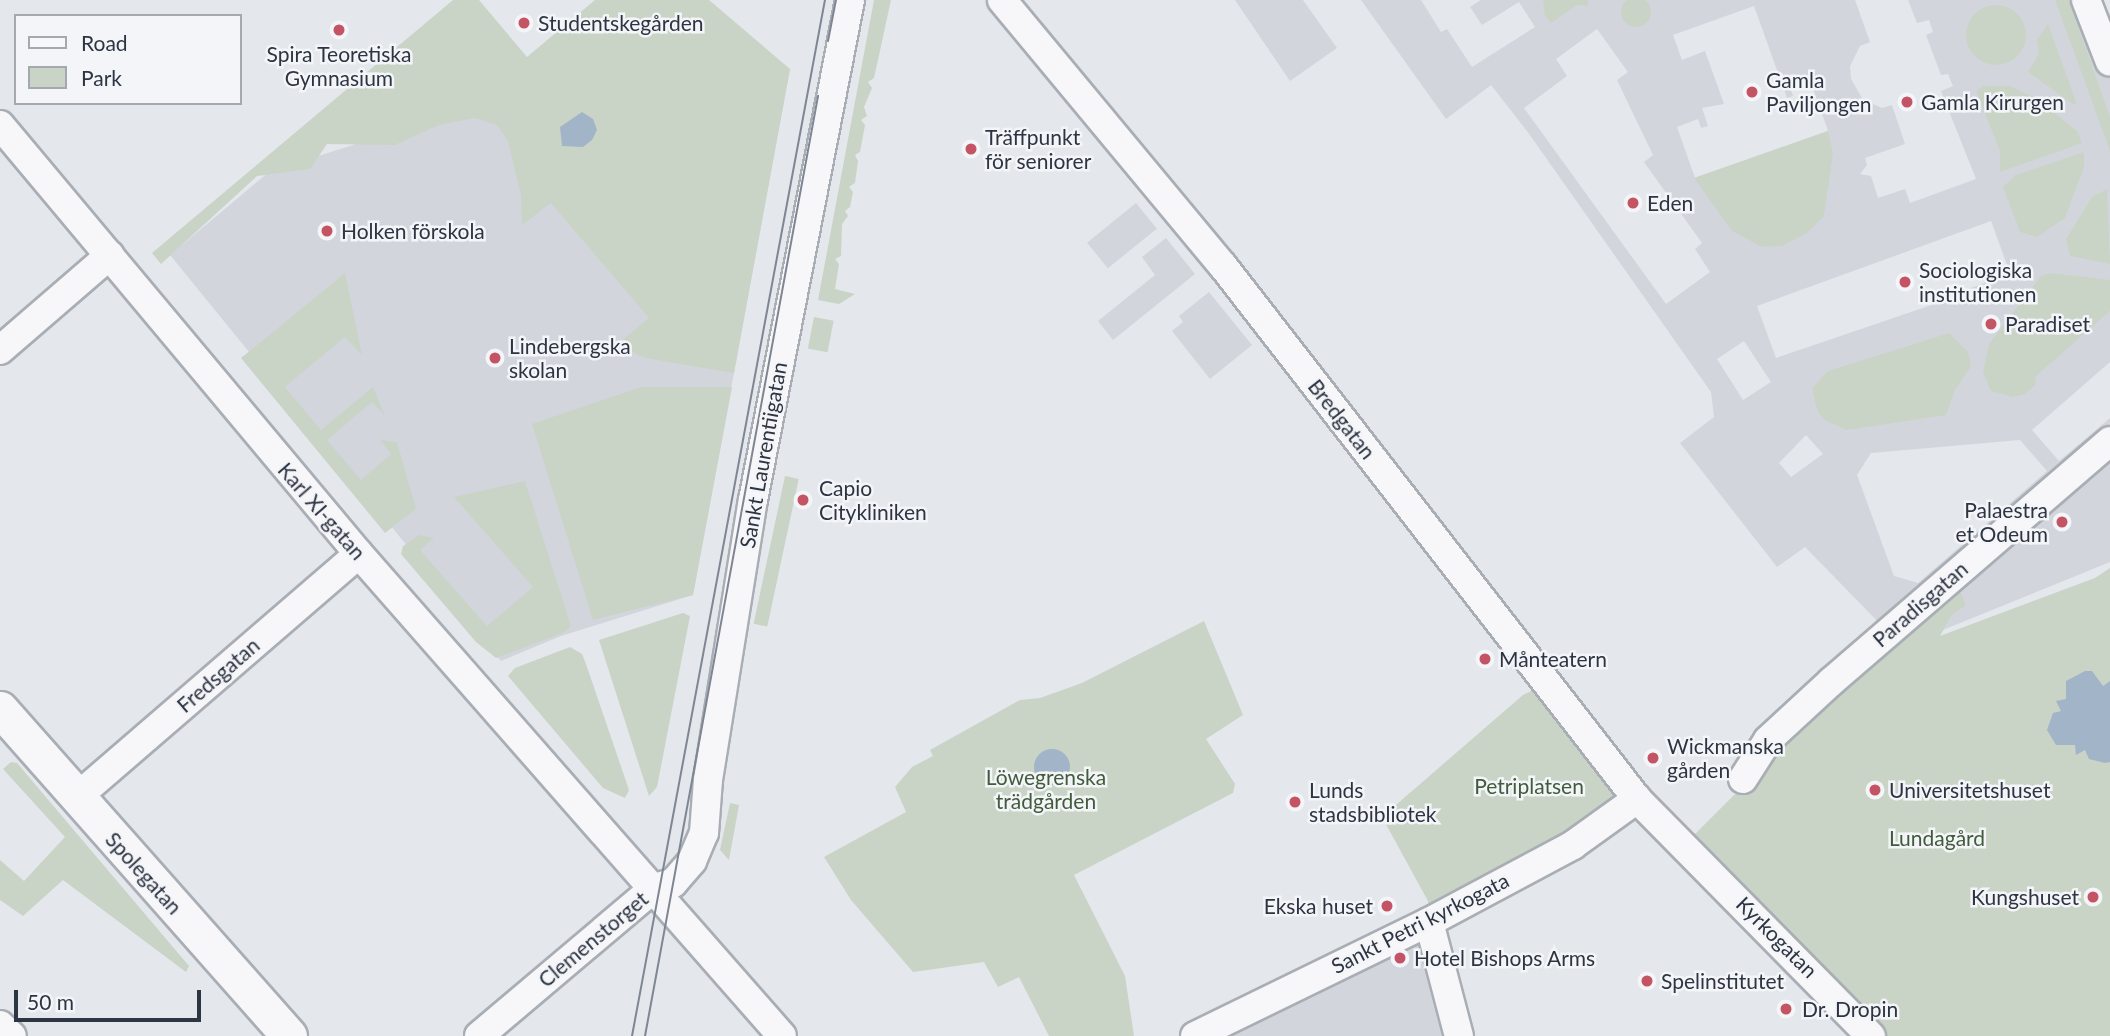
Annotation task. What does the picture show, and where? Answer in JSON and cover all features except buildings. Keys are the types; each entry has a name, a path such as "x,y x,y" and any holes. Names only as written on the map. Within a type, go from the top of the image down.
{"street":[{"name":"Sankt Laurentiigatan","path":"654,888 673,883 692,861 704,834 708,780 753,500 850,0"},
{"name":"Bredgatan","path":"1002,0 1223,266 1637,799 1679,841"},
{"path":"2086,0 2110,62"},
{"name":"Karl XI-gatan","path":"0,125 359,554 621,857 654,888"},
{"path":"0,350 110,255"},
{"name":"Paradisgatan","path":"1743,779 1768,740 1832,681 2110,441"},
{"name":"Fredsgatan","path":"77,797 359,554"},
{"name":"Spolegatan","path":"0,709 289,1036"},
{"name":"Sankt Petri kyrkogata","path":"1195,1036 1429,922 1573,845 1637,799"},
{"name":"Kyrkogatan","path":"1679,841 1871,1036"},
{"name":"Clemenstorget","path":"479,1036 654,888 782,1036"},
{"path":"1429,922 1459,1036"},
{"path":"0,1025 12,1036"}],"shaded area":[{"path":"1235,0 1303,0 1337,48 1290,81"},
{"name":"Paradiset","path":"1361,0 1421,0 1441,32 1447,29 1472,67 1535,27 1519,2 1482,25 1470,7 1481,0 1855,0 1870,42 1860,46 1850,66 1851,79 1863,100 1882,108 1892,105 1905,144 1865,158 1867,165 1860,174 1871,176 1878,198 1905,189 1910,203 1976,179 1941,91 1953,86 1948,74 1941,75 1926,35 1933,32 1929,20 1917,23 1908,0 2086,0 2110,62 2110,362 2032,430 2059,461 2110,418 2110,562 1933,634 1888,632 1805,547 1777,567 1680,443 1714,417 1711,392 1527,131 1491,85 1446,119","holes":["1754,6 1787,98 1793,96 1790,87 1810,80 1828,131 1695,178 1677,127 1698,119 1701,128 1708,126 1702,108 1724,104 1705,51 1682,60 1673,35","1597,29 1628,72 1617,80 1653,155 1644,162 1702,243 1695,249 1710,272 1666,304 1524,108 1567,76 1556,59","1991,221 2010,273 1963,291 1964,294 1776,358 1757,306","1744,341 1771,382 1743,400 1717,359","1806,435 1823,454 1791,477 1779,463","2020,440 2047,471 1918,583 1894,576 1857,475 1871,453"]},
{"name":"Lindebergska skolan","path":"790,69 693,595 561,636 501,661 170,255 270,171 510,96"},
{"path":"1136,203 1157,229 1108,268 1087,243"},
{"path":"1166,238 1195,274 1113,340 1098,321 1155,275 1142,257"},
{"path":"1209,292 1252,345 1210,379 1172,331 1183,322 1179,316"},
{"path":"1414,936 1428,940 1456,1036 1221,1036"}],"green space":[{"path":"1629,-1 1643,-1 1650,6 1650,18 1642,26 1630,26 1622,18 1622,6"},
{"path":"453,0 479,0 527,57 595,0 709,0 790,69 734,373 645,358 628,350 621,341 649,318 551,203 522,225 521,196 508,141 497,125 475,118 439,125 395,145 327,144 310,169 257,176 161,264 152,253"},
{"path":"874,0 891,0 874,78 868,82 872,88 864,107 867,116 861,120 865,125 860,152 855,155 858,161 855,183 849,187 853,192 850,207 845,211 848,216 842,224 841,256 835,259 839,264 835,289 855,294 839,304 818,300"},
{"path":"1543,0 1588,0 1588,6 1577,5 1551,23 1545,16"},
{"path":"2055,0 2069,0 2110,117 2110,151"},
{"path":"1990,5 2002,5 2018,13 2024,23 2024,47 2018,57 2002,65 1990,65 1974,57 1966,41 1966,29 1974,13"},
{"path":"2048,24 2076,102 2074,105 2028,72 2039,54 2037,40"},
{"path":"1983,86 2009,86 2036,98 2077,131 2082,143 2000,172 2000,151 1976,91"},
{"path":"1828,131 1833,153 1824,216 1807,233 1782,246 1762,247 1732,231 1694,178"},
{"path":"2084,152 2084,167 2065,218 2037,237 2020,232 2003,187 2016,175"},
{"path":"2107,189 2110,264 2070,256 2066,239 2092,197"},
{"path":"345,273 362,355 345,337 285,387 321,430 373,387 385,416 372,402 327,440 361,480 391,454 380,440 397,442 416,509 385,533 241,358"},
{"path":"2051,273 2110,280 2110,311 2035,377 2036,384 2025,394 2013,397 1991,391 1983,372 1989,344 2041,276"},
{"path":"814,317 834,321 828,352 808,348"},
{"path":"1949,333 1968,352 1971,366 1955,390 1946,415 1847,430 1824,420 1817,410 1812,388 1828,371"},
{"path":"641,387 732,387 693,595 593,620 532,424"},
{"path":"785,476 799,479 767,627 754,624"},
{"path":"525,481 571,626 563,633 496,658 476,642 401,554 403,546 419,535 434,538 420,550 487,626 533,587 454,497"},
{"name":"Lundagård","path":"2110,568 2110,1036 1886,1036 1856,1002 1689,840 1908,621 1958,587 1966,605 1951,616 1940,636 2095,578"},
{"path":"683,613 690,616 657,787 649,796 599,640"},
{"name":"Löwegrenska trädgården","path":"1204,621 1243,715 1206,739 1235,784 1233,793 1074,875 1125,976 1134,1036 1049,1036 1019,977 998,987 984,962 913,972 851,900 824,857 906,812 895,787 912,767 933,756 930,750 1020,700 1040,698 1082,683"},
{"path":"570,647 582,654 586,664 629,790 625,798 603,788 508,676 515,668"},
{"name":"Petriplatsen","path":"1546,684 1637,799 1429,922 1428,901 1382,817 1523,695"},
{"path":"11,762 17,763 189,966 186,972 63,880 23,916 0,900 0,860 24,881 65,837 3,769"},
{"path":"730,803 739,805 729,860 720,850"}],"water":[{"path":"582,112 593,119 597,130 592,140 583,147 562,146 560,127"},
{"path":"2085,671 2092,671 2103,686 2110,681 2110,762 2089,759 2085,750 2076,755 2075,745 2056,745 2047,730 2053,713 2061,711 2056,701 2066,699 2066,681"},
{"path":"1052,749 1065,754 1070,767 1065,780 1052,785 1039,780 1034,767 1039,754"}],"tram line":[{"path":"632,1036 825,0"},
{"path":"828,41 836,0"},
{"path":"645,1036 818,96"}],"place":[{"name":"Studentskegården","path":"524,23"},
{"name":"Spira Teoretiska Gymnasium","path":"339,30"},
{"name":"Gamla Paviljongen","path":"1752,92"},
{"name":"Gamla Kirurgen","path":"1907,102"},
{"name":"Träffpunkt för seniorer","path":"971,149"},
{"name":"Eden","path":"1633,203"},
{"name":"Holken förskola","path":"327,231"},
{"name":"Sociologiska institutionen","path":"1905,282"},
{"name":"Paradiset","path":"1991,324"},
{"name":"Lindebergska skolan","path":"495,358"},
{"name":"Capio Citykliniken","path":"803,500"},
{"name":"Palaestra et Odeum","path":"2062,522"},
{"name":"Månteatern","path":"1485,659"},
{"name":"Wickmanska gården","path":"1653,758"},
{"name":"Universitetshuset","path":"1875,790"},
{"name":"Lunds stadsbibliotek","path":"1295,802"},
{"name":"Kungshuset","path":"2093,897"},
{"name":"Ekska huset","path":"1387,906"},
{"name":"Hotel Bishops Arms","path":"1400,958"},
{"name":"Spelinstitutet","path":"1647,981"},
{"name":"Dr. Dropin","path":"1786,1009"}]}
